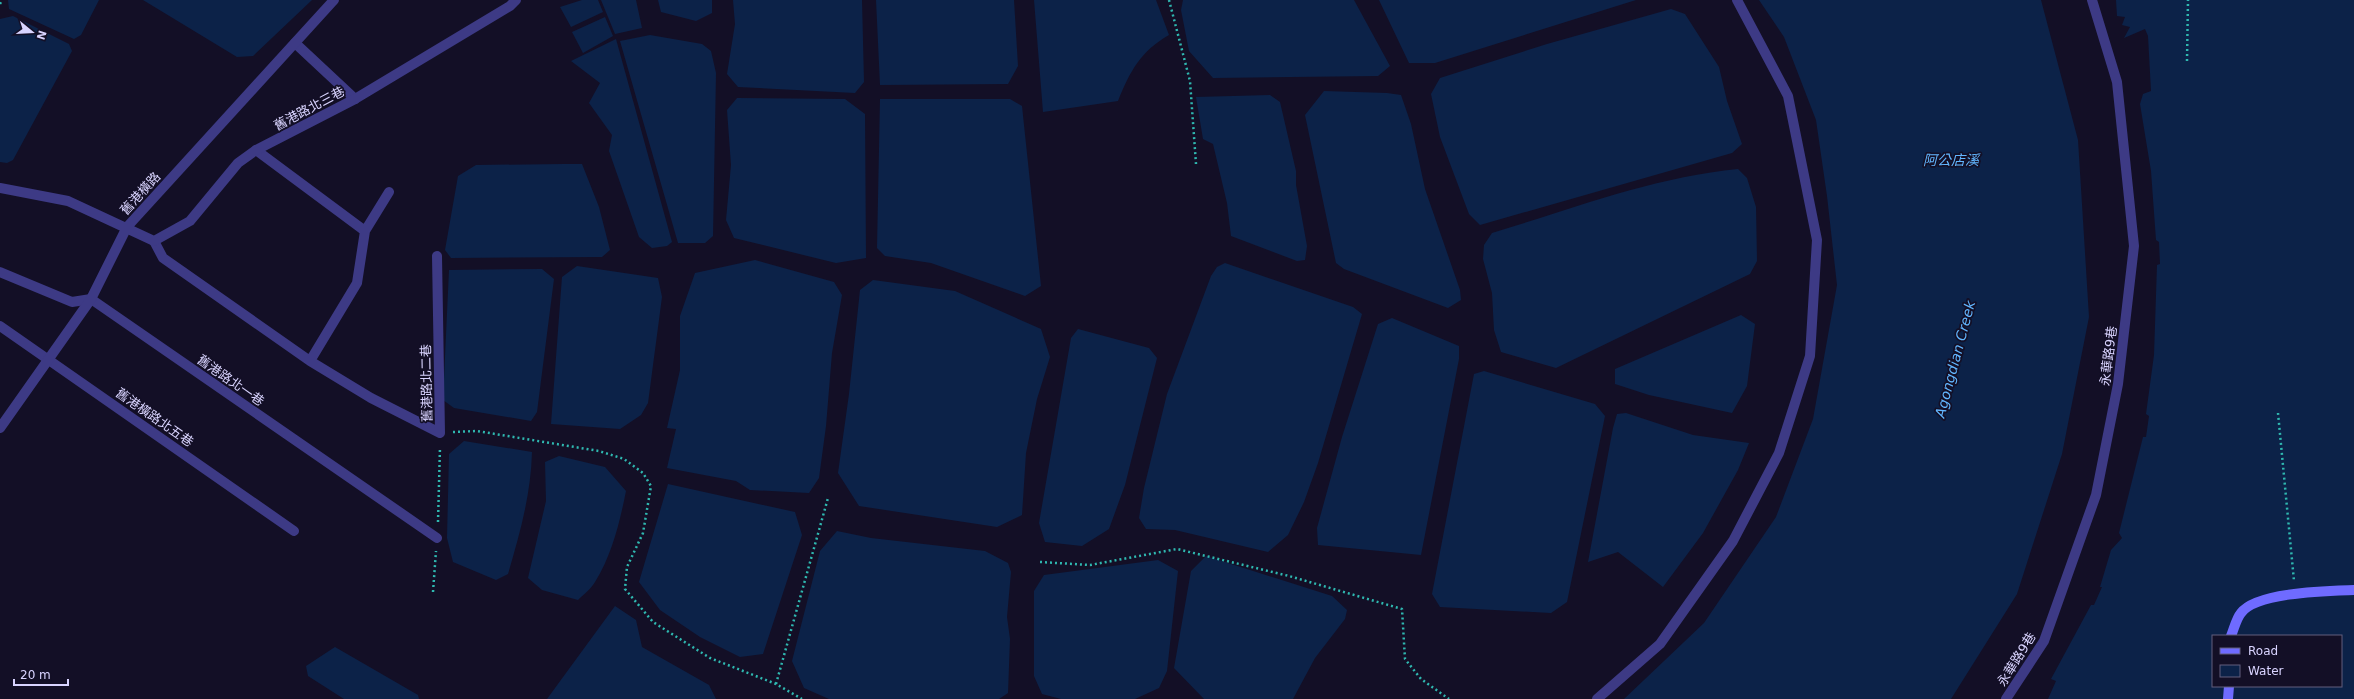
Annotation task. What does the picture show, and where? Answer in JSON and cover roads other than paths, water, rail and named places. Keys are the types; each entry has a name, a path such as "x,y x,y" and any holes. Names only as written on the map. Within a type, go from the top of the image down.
{"street":[{"name":"舊港橫路","path":"0,428 50,359 91,298 127,227 334,0"},
{"name":"舊港路北三巷","path":"154,241 190,221 238,163 256,150 355,99 510,6 516,0"},
{"path":"1597,699 1660,644 1733,541 1779,453 1810,356 1817,240 1790,104 1788,96 1737,0"},
{"name":"永華路9巷","path":"2006,699 2044,641 2096,495 2118,384 2134,246 2117,82 2092,0"},
{"path":"295,43 355,99"},
{"path":"256,150 366,231"},
{"path":"0,188 68,201 127,227 154,241"},
{"path":"310,361 357,283 366,231 389,192"},
{"name":"舊港路北二巷","path":"154,241 163,258 310,361 371,398 440,432 438,256"},
{"path":"0,272 72,302 91,298"},
{"name":"舊港路北一巷","path":"91,298 437,538"},
{"name":"舊港橫路北五巷","path":"0,326 50,359 294,530"},
{"path":"2231,635 2241,612 2260,601 2296,594 2354,590"},
{"path":"2228,699 2229,687"}],"water":[{"path":"8,0 99,0 81,35 74,39 9,9"},
{"path":"143,0 312,0 253,56 237,57"},
{"path":"582,0 598,0 603,12 571,27 560,7"},
{"path":"601,0 636,0 642,28 615,34"},
{"path":"658,0 712,0 712,13 696,21 661,12"},
{"path":"733,0 862,0 864,82 855,93 738,87 727,74 735,24"},
{"path":"876,0 1014,0 1018,66 1008,84 880,85"},
{"path":"1034,0 1156,0 1169,35 1159,41 1144,55 1132,71 1118,101 1043,112"},
{"path":"1183,0 1354,0 1390,66 1378,76 1213,78 1189,51 1181,10"},
{"path":"1379,0 1636,0 1435,63 1409,63"},
{"name":"阿公店溪","path":"1759,0 2041,0 2078,140 2089,317 2062,454 2017,594 1951,699 1624,699 1704,623 1776,517 1813,419 1837,285 1827,196 1816,120 1784,37"},
{"path":"2116,0 2354,0 2354,699 2048,699 2056,681 2051,679 2091,605 2094,605 2102,587 2100,587 2111,550 2122,538 2119,533 2143,437 2146,437 2149,416 2146,414 2154,355 2157,265 2160,264 2159,242 2156,240 2151,171 2140,104 2143,94 2151,91 2148,36 2145,29 2124,38 2130,27 2122,25 2125,17 2117,16"},
{"path":"1671,9 1685,14 1719,67 1727,101 1742,144 1732,153 1480,225 1469,214 1440,137 1431,94 1440,78 1547,44"},
{"path":"13,16 69,44 72,51 13,160 7,163 0,162 0,19"},
{"path":"605,17 613,36 583,53 572,32"},
{"path":"650,35 702,44 711,51 716,73 713,236 705,243 678,243 620,41"},
{"path":"616,39 672,242 667,246 652,248 639,237 609,151 612,135 589,103 600,83 571,61"},
{"path":"1324,91 1387,93 1401,95 1411,124 1425,189 1460,290 1461,300 1448,308 1344,269 1336,263 1305,115"},
{"path":"1270,95 1280,102 1296,171 1296,185 1307,246 1305,260 1297,261 1231,236 1227,203 1213,144 1203,139 1196,97"},
{"path":"737,98 845,99 865,114 866,258 836,263 734,238 726,220 731,165 727,110"},
{"path":"880,99 1010,99 1022,106 1041,286 1025,296 931,263 885,256 877,248"},
{"path":"582,164 599,207 610,250 602,257 451,258 445,250 458,176 476,165"},
{"path":"1738,169 1747,178 1756,207 1757,261 1750,274 1556,368 1501,352 1494,330 1492,293 1483,259 1484,245 1492,233 1644,186 1707,173"},
{"path":"755,260 834,282 842,295 832,353 826,426 819,478 809,493 750,490 736,481 667,468 676,429 667,428 680,370 680,316 695,273"},
{"path":"1225,263 1353,307 1362,314 1318,463 1304,502 1288,535 1268,552 1175,530 1146,529 1139,518 1144,488 1167,394 1211,276 1217,267"},
{"path":"577,266 658,278 662,297 648,403 641,415 620,429 551,424 562,277"},
{"path":"542,269 554,279 537,412 531,421 454,408 443,400 449,270"},
{"path":"873,280 955,291 1041,329 1050,357 1037,399 1026,453 1022,515 997,527 859,506 838,473 849,394 860,290"},
{"path":"1741,315 1755,324 1747,386 1732,413 1649,395 1615,384 1615,369"},
{"path":"1392,318 1459,346 1459,359 1421,555 1318,545 1317,528 1342,437 1378,324"},
{"path":"1078,329 1149,348 1157,358 1125,485 1109,529 1082,546 1045,542 1039,523 1071,338"},
{"path":"1484,371 1595,404 1605,416 1567,602 1551,613 1440,607 1432,594 1474,374"},
{"path":"1626,413 1693,435 1749,443 1738,470 1703,533 1663,587 1618,552 1588,562 1613,428 1617,414"},
{"path":"464,441 532,452 530,483 521,528 508,574 496,580 453,562 447,538 449,454"},
{"path":"559,456 605,467 626,491 618,526 606,561 593,585 578,600 542,590 528,578 546,501 545,462"},
{"path":"668,484 795,512 802,535 763,654 740,657 700,637 660,610 639,582"},
{"path":"837,531 871,538 985,551 1008,563 1011,572 1007,617 1010,639 1008,693 999,699 829,699 804,688 792,661 820,551"},
{"path":"1206,556 1332,596 1347,610 1345,619 1315,658 1293,699 1204,699 1174,668 1191,571"},
{"path":"1158,560 1178,571 1167,671 1159,688 1135,699 1061,699 1042,694 1034,676 1034,591 1044,575"},
{"path":"615,606 636,620 642,647 709,685 716,699 547,699"},
{"path":"335,647 418,695 419,699 344,699 308,676 306,666"}],"water label":[{"name":"Agongdian Creek","path":"1955,359"}]}
